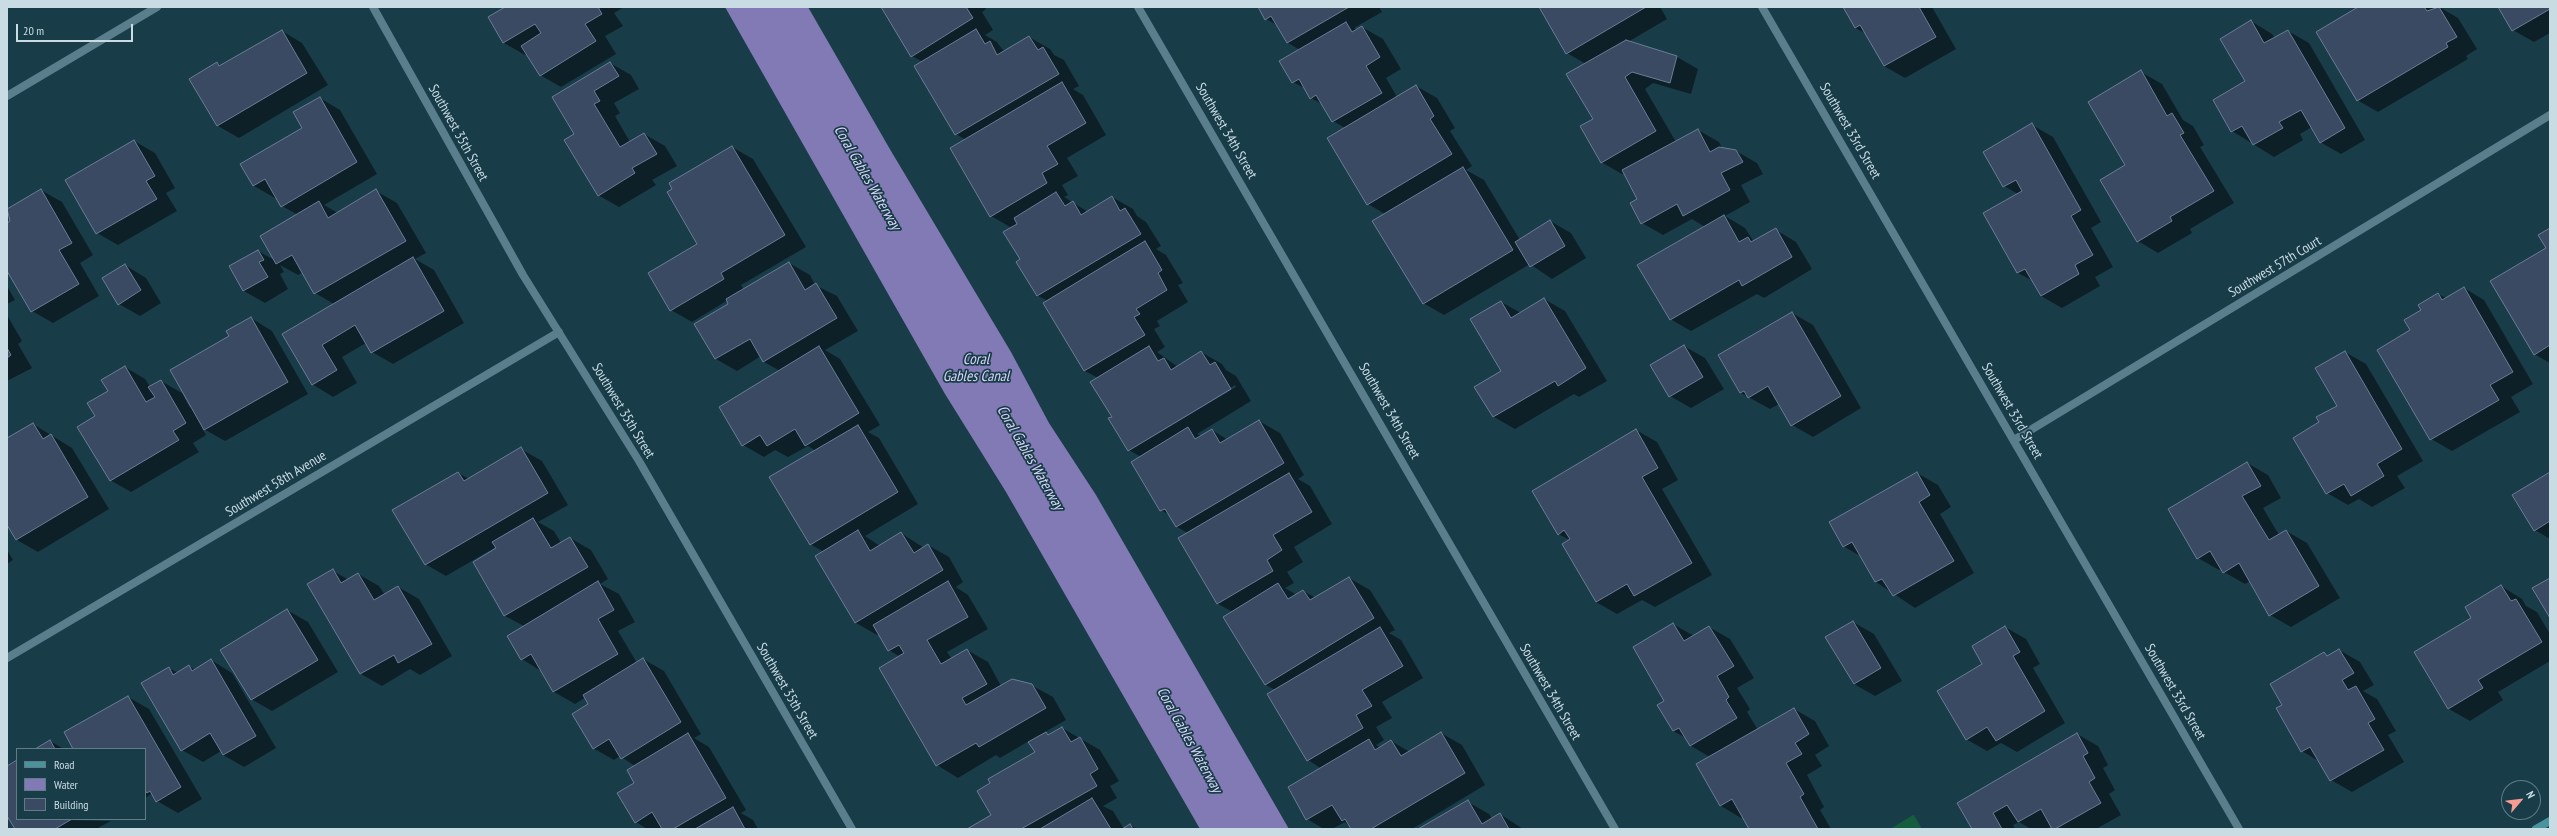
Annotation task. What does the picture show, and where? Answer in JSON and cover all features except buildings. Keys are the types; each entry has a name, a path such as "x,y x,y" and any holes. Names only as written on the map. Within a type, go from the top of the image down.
{"main road":[{"path":"2536,829 2550,821"}],"street":[{"path":"7,96 157,7"},
{"name":"Southwest 35th Street","path":"373,7 523,275 639,462 852,829"},
{"name":"Southwest 34th Street","path":"1138,7 1615,829"},
{"name":"Southwest 33rd Street","path":"1762,7 2239,829"},
{"name":"Southwest 57th Court","path":"2014,440 2550,115"},
{"name":"Southwest 58th Avenue","path":"7,658 559,332"}],"green space":[{"path":"1913,815 1922,829 1890,829"}],"water":[{"name":"Coral Gables Canal","path":"725,7 808,7 891,151 1011,352 1049,423 1096,495 1289,829 1200,829 1006,492 945,394"}],"water label":[{"name":"Coral Gables Waterway","path":"867,178"},
{"name":"Coral Gables Waterway","path":"1030,458"},
{"name":"Coral Gables Waterway","path":"1189,740"}]}
